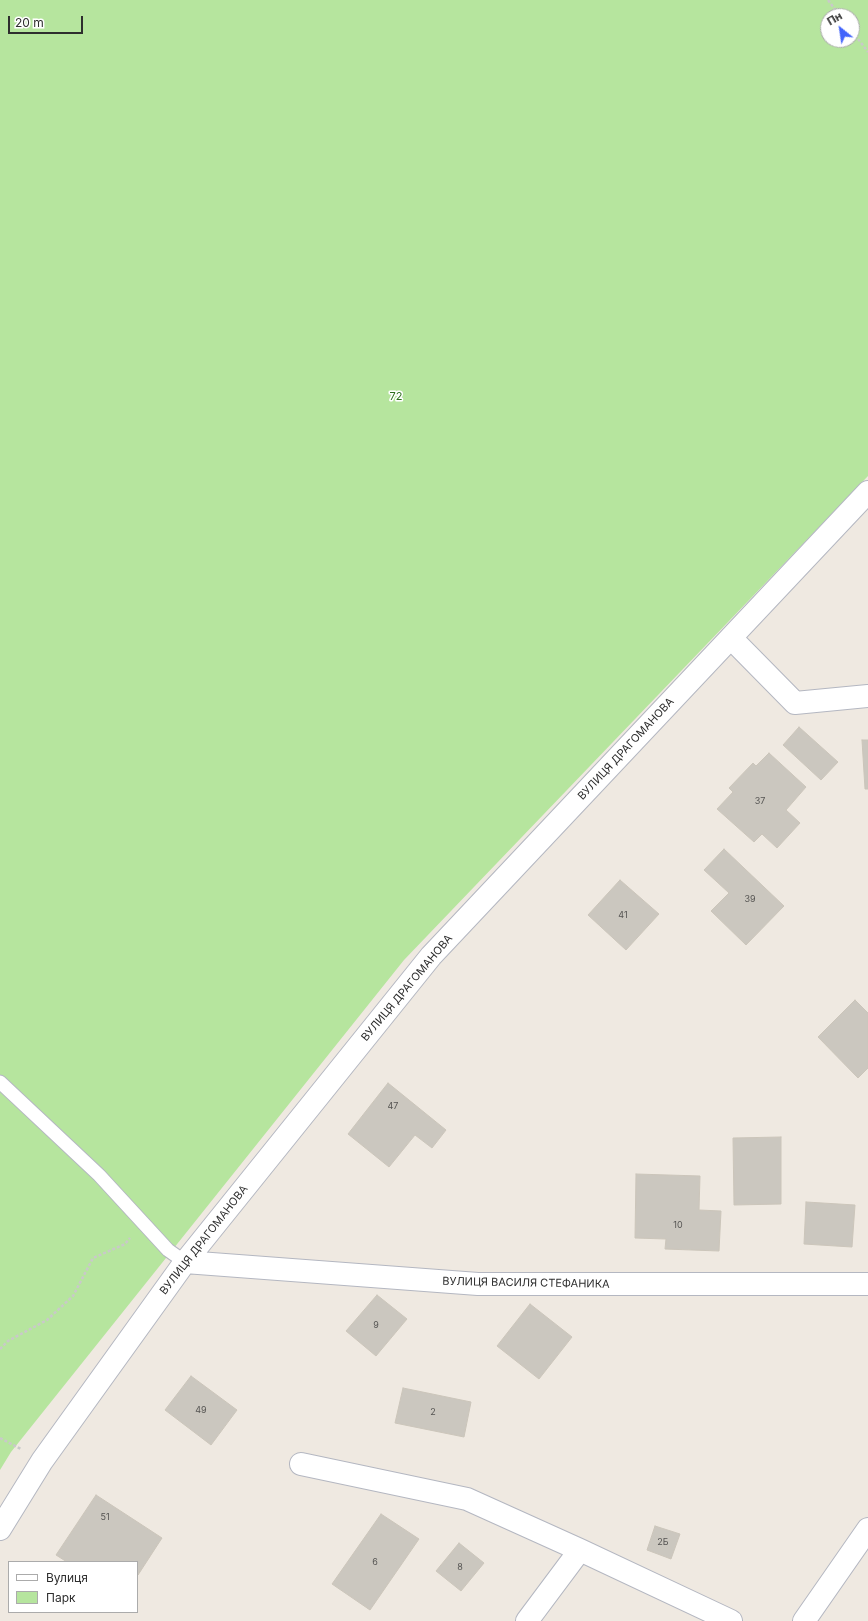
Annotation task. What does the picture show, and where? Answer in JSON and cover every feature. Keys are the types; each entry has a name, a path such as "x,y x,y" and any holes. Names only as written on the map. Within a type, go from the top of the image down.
{"street":[{"name":"ВУЛИЦЯ ДРАГОМАНОВА","path":"0,1529 40,1465 185,1262 431,956 868,492"},
{"path":"730,638 795,703 868,696"},
{"name":"ВУЛИЦЯ ВАСИЛЯ СТЕФАНИКА","path":"185,1262 478,1284 868,1284"},
{"path":"301,1464 467,1499 731,1621"},
{"path":"804,1621 868,1529"},
{"path":"527,1621 580,1550"}],"lane":[{"path":"0,1082 99,1175 168,1250 185,1262"}],"path":[{"path":"860,42 868,52"},
{"path":"0,1349 8,1341 47,1320 73,1296 93,1258 125,1244 143,1222"}],"green space":[{"name":"72","path":"0,0 868,0 868,476 404,960 11,1452 0,1470"}],"building":[{"path":"799,727 838,762 821,780 783,745"},
{"path":"862,740 868,740 868,789 865,789"},
{"path":"769,753 806,787 786,810 800,823 777,848 762,834 754,842 717,809 733,792 729,788 753,763 756,766"},
{"path":"724,849 784,906 746,945 711,911 729,893 704,870"},
{"path":"620,880 659,914 626,950 588,915"},
{"path":"855,1000 868,1013 868,1068 858,1078 818,1037"},
{"path":"388,1083 446,1130 432,1148 415,1135 389,1167 348,1134"},
{"path":"781,1137 781,1204 734,1205 733,1138"},
{"path":"636,1174 700,1176 699,1210 721,1211 719,1251 665,1249 666,1239 635,1238"},
{"path":"806,1202 855,1205 852,1247 804,1244"},
{"path":"377,1295 407,1319 376,1356 346,1331"},
{"path":"530,1304 572,1337 539,1379 497,1346"},
{"path":"191,1376 237,1410 211,1445 165,1410"},
{"path":"403,1388 471,1402 464,1437 395,1423"},
{"path":"96,1495 162,1538 138,1575 138,1561 65,1561 56,1555"},
{"path":"381,1514 419,1539 370,1610 332,1584"},
{"path":"655,1526 680,1534 671,1559 647,1550"},
{"path":"459,1543 484,1563 461,1591 436,1571"}]}
